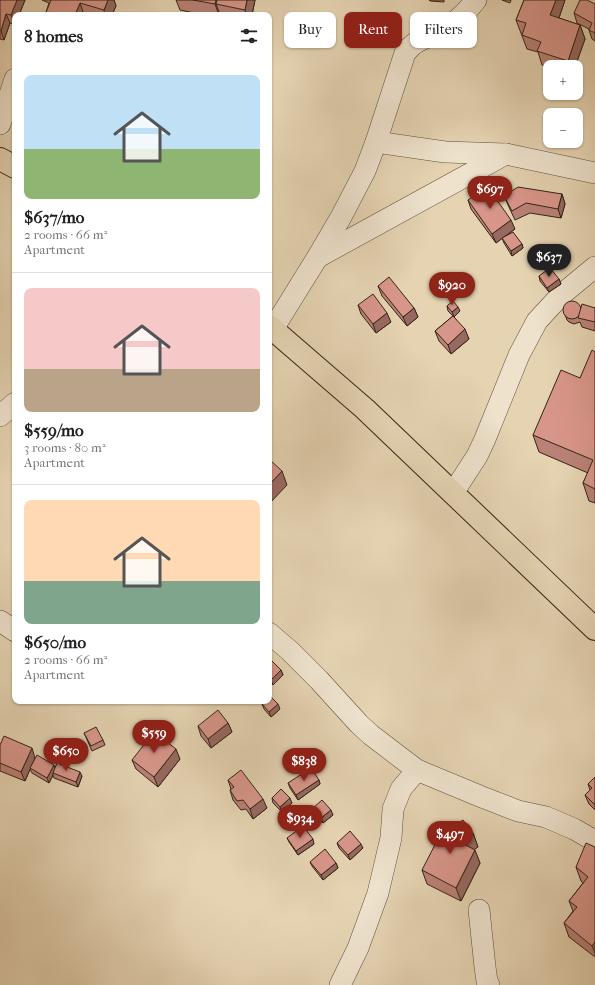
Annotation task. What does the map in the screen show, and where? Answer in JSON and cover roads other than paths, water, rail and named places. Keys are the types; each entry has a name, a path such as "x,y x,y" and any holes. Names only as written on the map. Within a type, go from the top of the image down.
{"main road":[{"path":"0,159 12,165"},
{"path":"272,329 365,409 595,629"}],"street":[{"path":"272,326 317,258 365,171 405,53 413,44 423,38 439,32 455,21 476,0"},
{"path":"0,124 12,88"},
{"path":"376,142 445,152 506,154 595,173"},
{"path":"317,258 506,154"},
{"path":"453,493 477,456 519,355 537,321 561,295 595,267"},
{"path":"0,416 12,406"},
{"path":"0,621 12,629"},
{"path":"272,636 319,680 359,724 371,735 418,770 518,811 546,817 574,829 595,841"},
{"path":"340,985 358,948 378,893 391,838 393,809 401,789 418,770"},
{"path":"479,910 485,967 489,985"}]}
